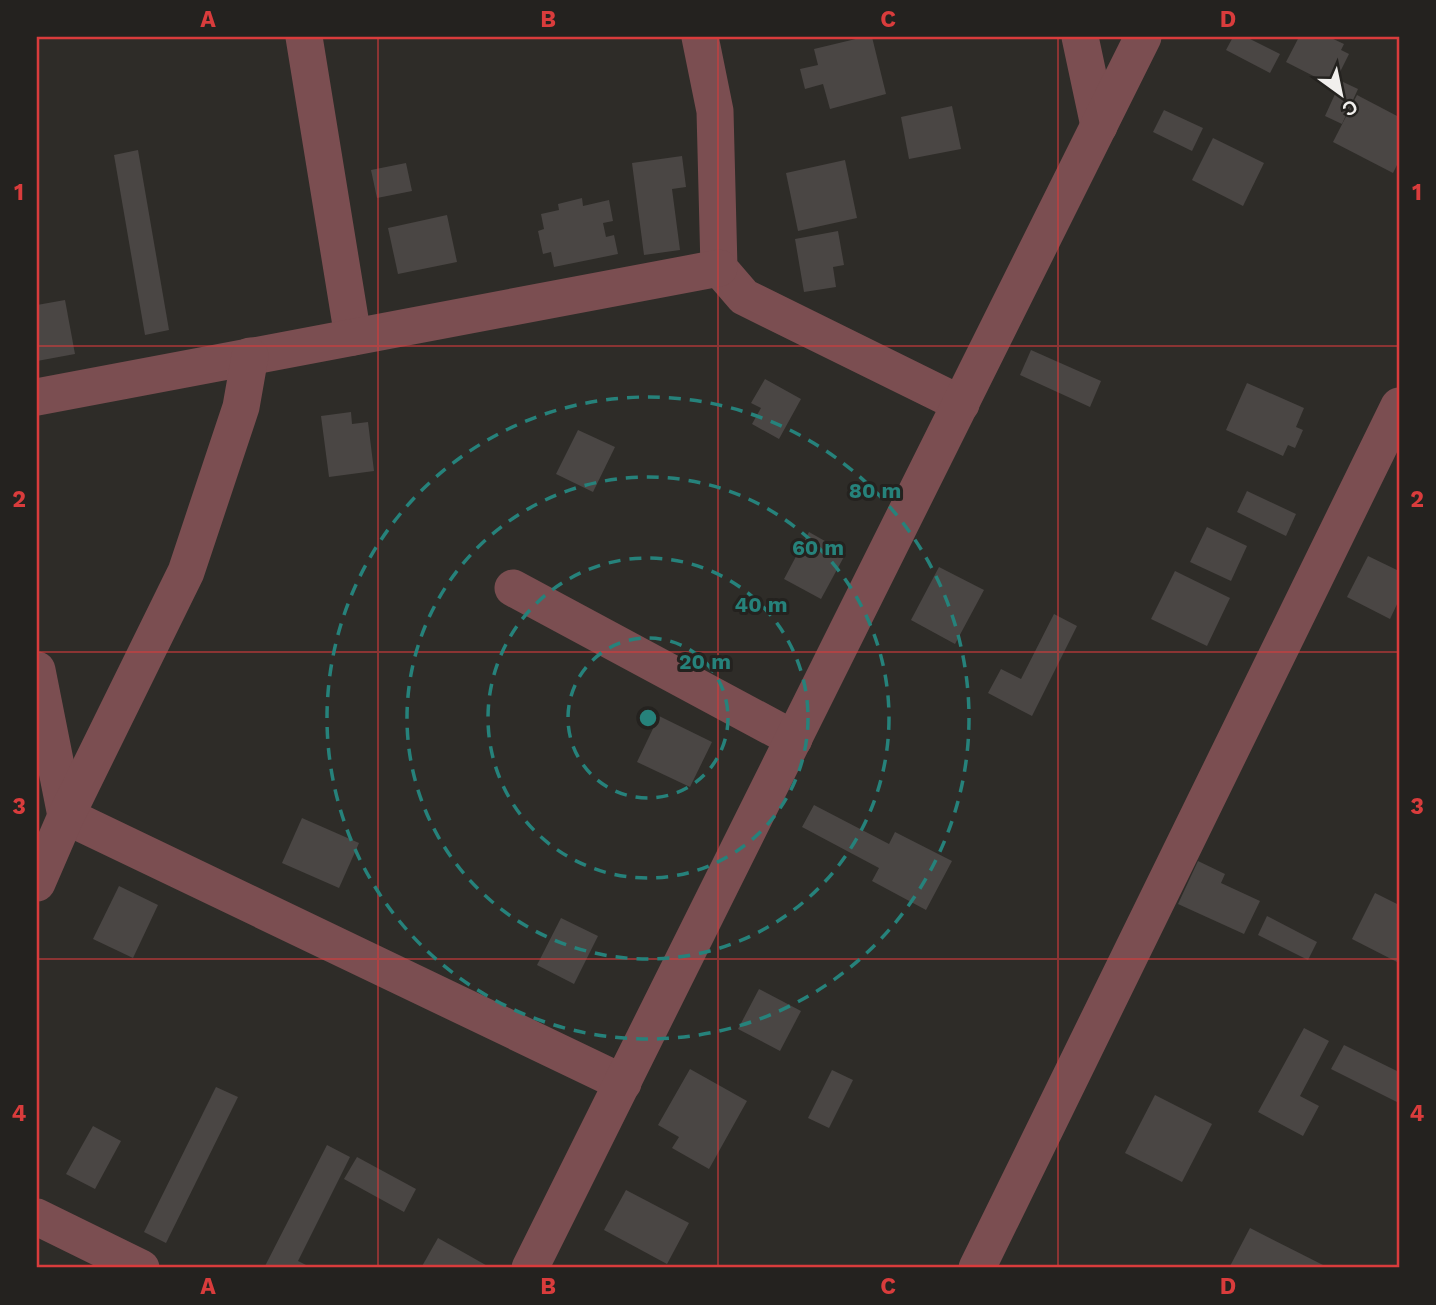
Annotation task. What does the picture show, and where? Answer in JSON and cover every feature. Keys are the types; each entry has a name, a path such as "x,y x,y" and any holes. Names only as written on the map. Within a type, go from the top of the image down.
{"street":[{"path":"304,37 353,337"},
{"path":"700,37 715,111 719,268 744,297 961,404"},
{"path":"1080,37 1099,126"},
{"path":"530,1268 1143,37"},
{"path":"37,397 719,268"},
{"path":"37,883 66,816 186,572 241,407 250,356"},
{"path":"977,1268 1399,406"},
{"path":"513,588 794,738"},
{"path":"37,670 66,816"},
{"path":"66,816 622,1083"},
{"path":"37,1217 141,1268"}],"building":[{"path":"872,37 886,94 830,109 823,84 805,89 800,69 818,65 814,49"},
{"path":"1233,37 1246,37 1280,54 1270,73 1226,50"},
{"path":"1299,37 1329,37 1344,44 1341,50 1349,54 1333,86 1286,62"},
{"path":"1341,81 1358,89 1342,124 1325,116"},
{"path":"1357,95 1399,117 1399,161 1393,173 1333,142"},
{"path":"952,106 961,149 909,159 901,117"},
{"path":"1164,110 1203,128 1192,151 1153,132"},
{"path":"1213,138 1264,163 1243,206 1192,180"},
{"path":"138,150 169,330 145,335 114,155"},
{"path":"682,156 686,187 672,189 680,250 644,255 632,163"},
{"path":"845,160 857,218 798,231 786,173"},
{"path":"406,163 412,191 377,198 371,170"},
{"path":"582,198 583,206 609,200 613,221 603,223 606,237 614,235 618,254 554,267 551,252 543,254 538,231 544,229 541,214 559,210 558,204"},
{"path":"447,215 457,262 398,274 388,228"},
{"path":"838,231 844,265 833,267 836,287 804,292 795,239"},
{"path":"65,300 75,354 37,361 37,305"},
{"path":"1031,350 1101,381 1090,407 1020,375"},
{"path":"765,379 801,399 779,439 752,424 761,408 751,403"},
{"path":"1247,383 1304,408 1296,427 1303,430 1295,448 1288,445 1283,456 1226,430"},
{"path":"351,412 352,424 368,422 374,471 329,477 321,416"},
{"path":"578,430 615,447 593,492 556,474"},
{"path":"1247,491 1296,514 1286,536 1237,512"},
{"path":"1207,527 1247,546 1231,581 1190,562"},
{"path":"809,532 846,553 821,599 784,579"},
{"path":"1368,556 1399,571 1399,600 1390,619 1347,597"},
{"path":"939,567 984,590 955,644 911,620"},
{"path":"1175,571 1230,598 1207,646 1151,619"},
{"path":"1054,614 1077,626 1032,716 988,693 1001,669 1021,679"},
{"path":"659,716 712,742 690,787 637,762"},
{"path":"814,805 889,844 895,832 952,861 926,910 872,881 879,868 802,827"},
{"path":"302,818 359,843 339,888 282,863"},
{"path":"1198,861 1225,874 1221,883 1260,901 1244,934 1178,904"},
{"path":"119,886 158,905 133,958 93,939"},
{"path":"1375,893 1399,905 1399,963 1352,939"},
{"path":"1267,916 1317,942 1308,960 1258,935"},
{"path":"561,918 598,936 574,984 537,965"},
{"path":"759,989 801,1011 780,1051 738,1029"},
{"path":"1304,1028 1329,1041 1300,1096 1319,1106 1303,1136 1258,1112"},
{"path":"1344,1045 1399,1072 1399,1103 1331,1069"},
{"path":"690,1069 747,1101 709,1169 672,1148 679,1137 658,1125"},
{"path":"832,1070 853,1080 829,1128 808,1118"},
{"path":"216,1087 238,1097 166,1243 144,1232"},
{"path":"1155,1095 1212,1124 1182,1182 1125,1153"},
{"path":"93,1126 121,1141 95,1189 66,1174"},
{"path":"327,1145 350,1157 298,1261 306,1265 304,1268 264,1268"},
{"path":"357,1157 416,1189 404,1212 344,1179"},
{"path":"626,1190 689,1223 667,1264 604,1230"},
{"path":"1250,1228 1329,1268 1229,1268"},
{"path":"438,1238 491,1268 421,1268"}]}
